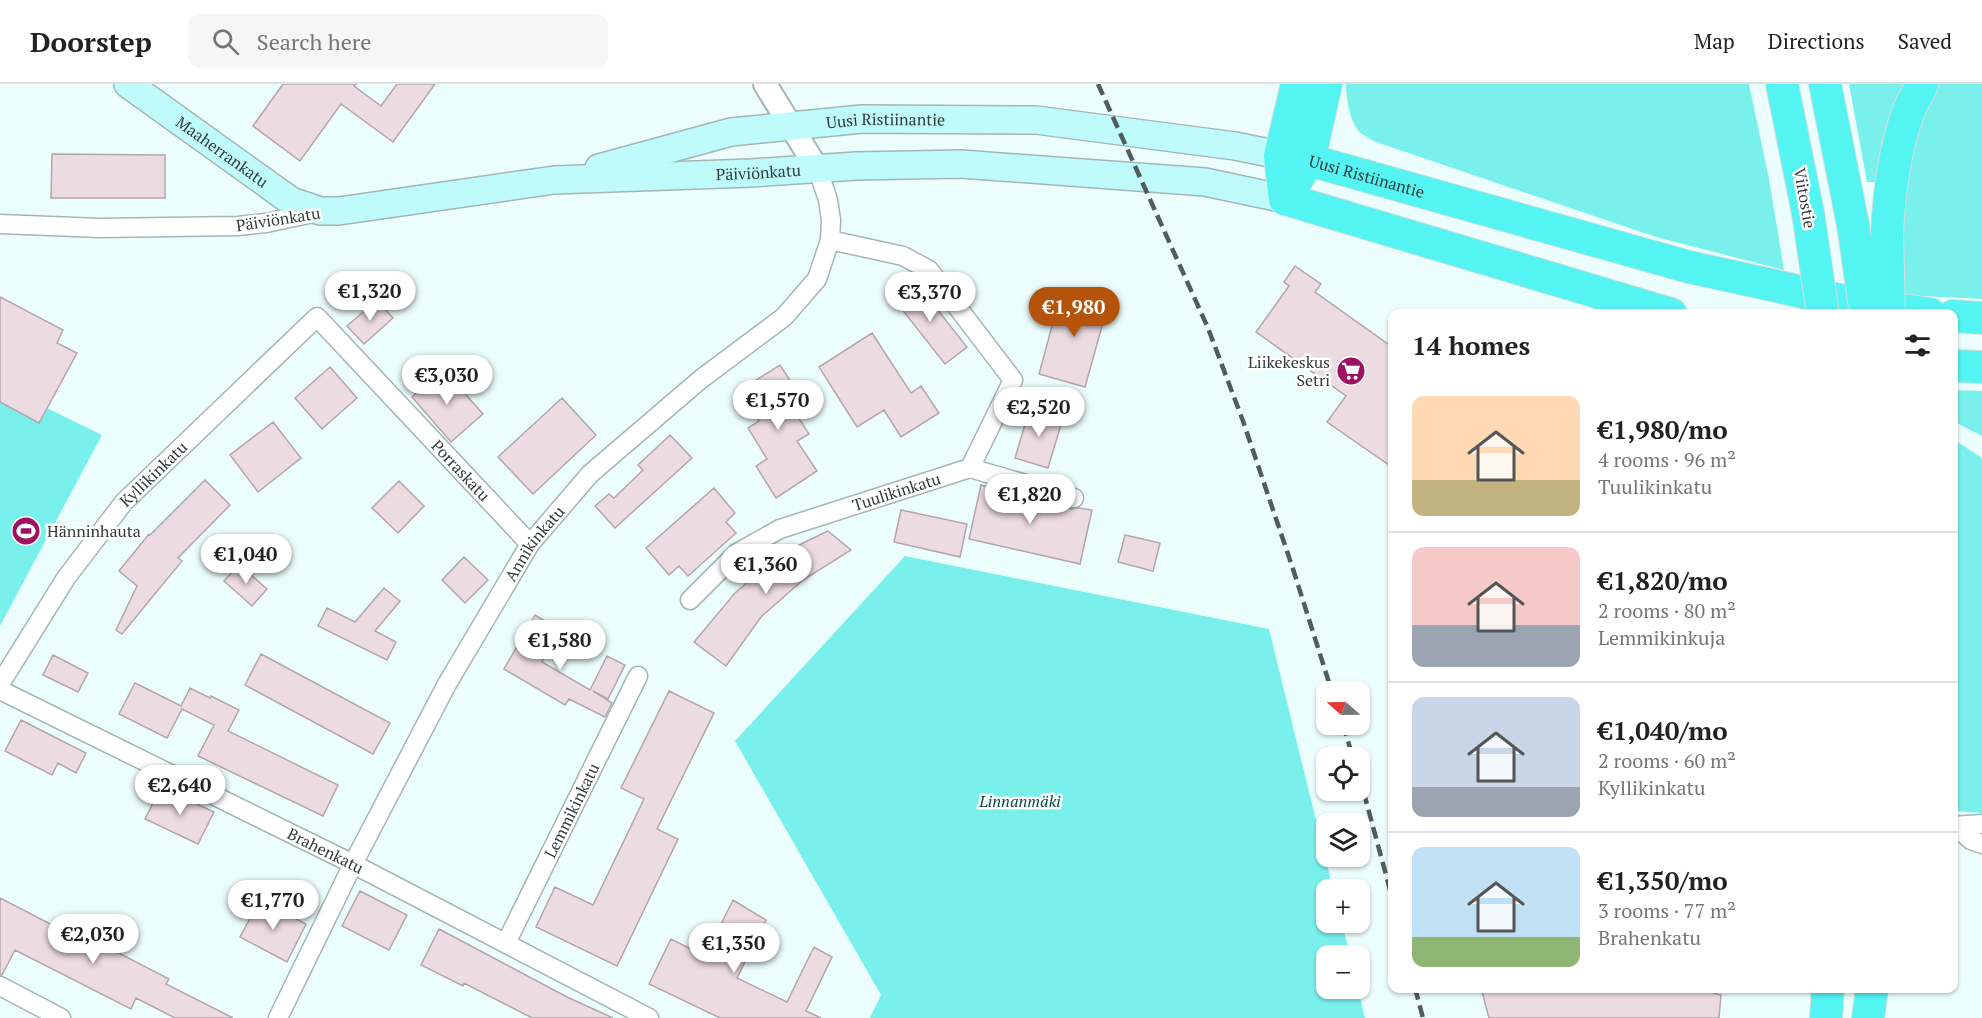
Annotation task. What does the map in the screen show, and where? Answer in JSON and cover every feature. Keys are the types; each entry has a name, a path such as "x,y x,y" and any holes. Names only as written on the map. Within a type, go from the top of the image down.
{"highway":[{"path":"1298,84 1294,158 1285,199 1654,309"},
{"path":"1294,158 1326,84"},
{"name":"Viitostie","path":"1782,84 1808,213 1822,309"},
{"path":"1825,84 1853,225 1865,309"},
{"path":"1889,309 1888,196 1908,113 1922,84"},
{"name":"Uusi Ristiinantie","path":"1294,158 1689,267 1844,301 1893,309"},
{"path":"1958,316 1982,318"},
{"path":"1958,366 1982,367"},
{"path":"1826,1018 1828,993"},
{"path":"1868,1018 1871,993"}],"main road":[{"name":"Maaherrankatu","path":"128,84 291,201 320,211"},
{"name":"Uusi Ristiinantie","path":"790,125 861,119 1036,120 1235,146 1294,158"},
{"name":"Päiviönkatu","path":"554,180 731,132 790,125"},
{"path":"818,170 856,166 1014,167 1205,182 1285,199"},
{"name":"Päiviönkatu","path":"320,211 339,211 554,180 818,170"}],"street":[{"path":"765,84 818,170"},
{"name":"Annikinkatu","path":"278,1018 353,864 447,684 531,544 590,474 701,379 784,317 817,279 830,240 831,220 828,200 818,170"},
{"name":"Päiviönkatu","path":"0,224 100,228 238,226 267,223 320,211"},
{"path":"830,240 903,256 929,270 1013,380 970,468 1074,498"},
{"name":"Porraskatu","path":"317,318 531,544"},
{"name":"Kyllikinkatu","path":"0,684 66,578 124,502 317,318"},
{"name":"Tuulikinkatu","path":"690,600 737,554 780,529 970,468"},
{"name":"Lemmikinkatu","path":"506,943 638,676"},
{"name":"Brahenkatu","path":"0,690 353,864 649,1018"},
{"path":"1958,826 1982,824"},
{"path":"1958,829 1971,840 1982,844"},
{"path":"0,986 62,1018"}],"green space":[{"path":"1346,84 1749,84 1769,179 1784,270 1656,237 1373,141 1360,132 1354,124 1348,107"},
{"path":"1849,84 1903,84 1882,140 1876,182 1867,182"},
{"path":"1936,84 1982,84 1982,299 1900,295 1901,219 1917,126"},
{"name":"Hänninhauta","path":"0,385 102,435 0,626"},
{"path":"1958,390 1982,391 1982,436 1958,424"},
{"path":"1958,442 1982,458 1982,813 1958,811"},
{"name":"Linnanmäki","path":"905,556 1269,629 1316,820 1316,867 1328,867 1331,879 1316,879 1316,933 1344,933 1348,945 1316,945 1316,999 1360,999 1365,1018 870,1018 881,995 735,741"}],"building":[{"path":"283,84 356,84 354,86 381,106 397,84 435,84 393,142 341,104 300,161 253,126"},
{"path":"52,154 165,155 165,198 51,198"},
{"name":"Liikekeskus Setri","path":"1295,266 1321,284 1315,292 1388,344 1388,464 1327,422 1346,396 1256,332 1289,286 1284,282"},
{"path":"915,281 967,347 945,364 893,298"},
{"path":"1062,289 1109,301 1085,387 1039,374"},
{"path":"0,297 63,330 57,343 77,353 39,423 0,402"},
{"path":"377,300 393,318 364,344 347,326"},
{"path":"872,333 911,393 921,386 939,413 901,437 884,410 857,427 819,367"},
{"path":"780,365 800,396 789,403 809,434 797,441 817,471 776,498 756,466 767,459 748,428 759,421 739,391"},
{"path":"330,367 357,398 322,429 295,398"},
{"path":"443,369 483,414 451,442 412,397"},
{"path":"562,398 596,435 533,494 498,457"},
{"path":"1030,408 1063,418 1048,468 1015,458"},
{"path":"273,422 301,458 258,492 230,455"},
{"path":"670,435 692,458 615,528 595,506 609,494 614,498 643,470 638,465"},
{"path":"205,480 230,505 178,558 182,561 122,634 116,630 137,586 119,571 149,534"},
{"path":"399,481 424,506 398,533 372,508"},
{"path":"981,485 1071,509 1092,510 1080,564 969,539"},
{"path":"714,488 735,513 726,522 736,533 688,576 679,566 669,575 646,548"},
{"path":"901,510 967,524 960,557 894,542"},
{"path":"828,531 851,550 803,580 761,617 726,666 694,642 735,593 764,568 801,544"},
{"path":"1125,535 1160,543 1153,571 1118,562"},
{"path":"464,557 488,580 465,603 442,580"},
{"path":"239,564 267,589 252,606 224,581"},
{"path":"384,588 400,601 375,631 396,642 387,660 318,626 327,608 355,622"},
{"path":"535,615 560,630 542,662 590,690 607,656 625,665 608,699 593,691 612,703 605,717 569,699 565,705 504,669"},
{"path":"261,654 390,723 373,754 245,685"},
{"path":"53,655 88,673 78,692 43,675"},
{"path":"135,683 181,706 190,688 239,710 228,731 338,785 323,816 198,756 214,725 182,709 167,738 119,714"},
{"path":"669,691 714,713 657,829 678,839 617,966 536,927 555,887 593,905 644,799 621,788"},
{"path":"21,720 86,753 76,773 58,763 52,775 5,751"},
{"path":"161,787 214,812 198,844 145,819"},
{"path":"360,891 407,915 389,950 342,926"},
{"path":"0,898 58,928 61,923 169,979 166,984 233,1018 175,1018 136,998 131,1009 15,950 0,975"},
{"path":"260,900 306,924 287,962 240,937"},
{"path":"733,900 766,920 737,978 787,1002 814,947 832,957 806,1011 821,1018 720,1018 649,984 671,939 705,956"},
{"path":"439,929 567,997 613,1018 532,1018 464,983 463,986 421,965"},
{"path":"1482,993 1714,993 1721,995 1719,1018 1489,1018"}],"railway":[{"path":"1098,84 1208,328 1243,421 1329,681"},
{"path":"1346,735 1350,747"},
{"path":"1366,801 1388,882"},
{"path":"1416,993 1423,1018"}],"place":[{"name":"Liikekeskus Setri","path":"1351,371"},
{"name":"Hänninhauta","path":"26,531"}]}
